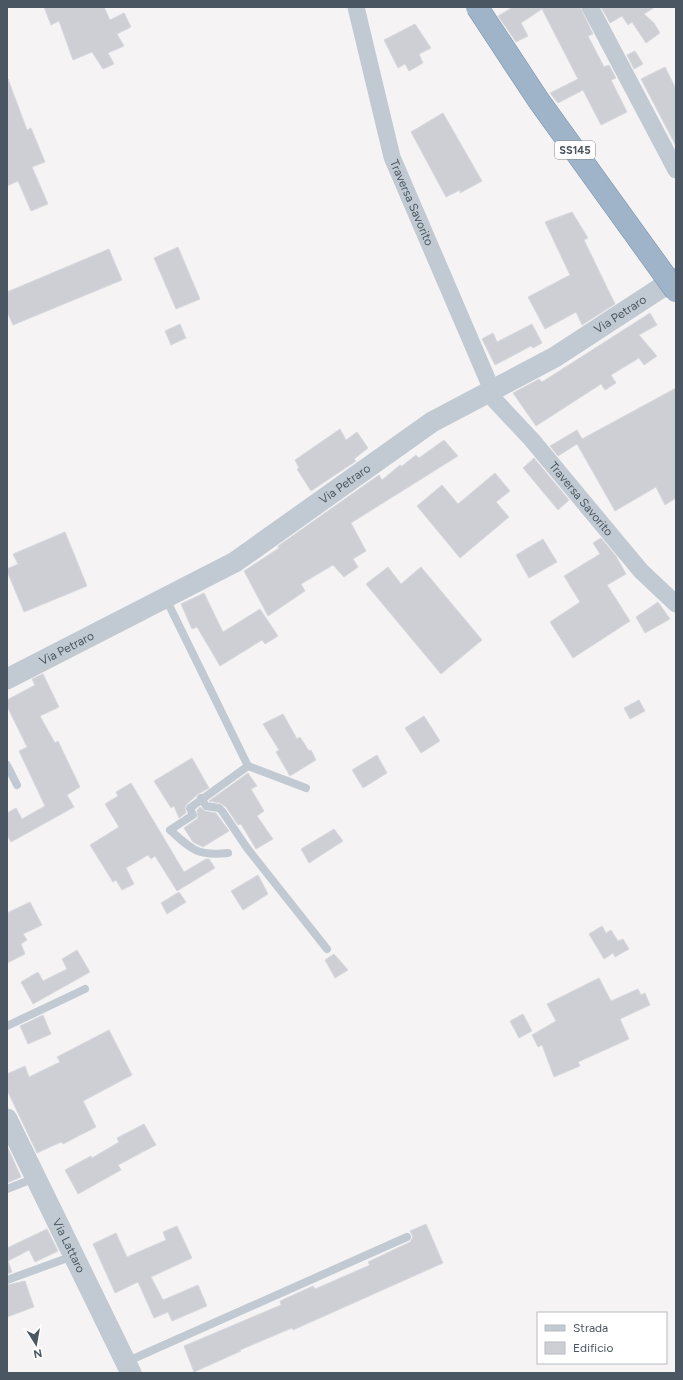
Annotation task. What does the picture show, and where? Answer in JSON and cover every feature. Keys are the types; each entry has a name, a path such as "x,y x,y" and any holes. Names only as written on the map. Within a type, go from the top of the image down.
{"highway":[{"name":"SS145","path":"477,7 539,101 676,291"}],"street":[{"name":"Traversa Savorito","path":"356,7 392,157 490,392 641,571 676,604"},
{"path":"590,7 676,170"},
{"name":"Via Petraro","path":"7,679 235,562 432,422 555,357 676,278"},
{"name":"Via Lattaro","path":"7,1119 128,1368"}],"lane":[{"path":"165,598 248,766 306,788"},
{"path":"7,765 17,785"},
{"path":"228,853 212,854 192,849 170,830 193,815 190,808 201,798 248,766"},
{"path":"201,798 206,806 219,808 222,811 247,848 326,949"},
{"path":"7,1026 85,989"},
{"path":"7,1189 35,1178"},
{"path":"128,1368 407,1237"},
{"path":"7,1280 73,1256"}],"building":[{"path":"44,7 104,7 110,20 124,13 131,27 117,34 124,46 108,53 114,64 103,69 92,52 73,60 59,21 51,25"},
{"path":"513,7 580,7 593,34 588,36 604,67 609,65 616,78 611,80 627,112 601,125 583,90 558,103 550,93 578,79 542,9 521,23 528,36 516,42 498,16"},
{"path":"601,7 655,7 644,14 654,23 660,33 646,43 632,22 628,25 622,16 610,23"},
{"path":"415,24 431,48 419,54 423,63 409,71 405,64 398,68 384,40"},
{"path":"635,51 643,64 634,69 627,55"},
{"path":"665,67 676,89 676,146 641,79"},
{"path":"8,79 27,130 31,128 45,162 32,167 48,204 31,211 18,181 7,186"},
{"path":"443,113 482,181 460,193 460,190 446,197 411,132"},
{"path":"572,212 588,238 584,240 615,304 582,325 576,312 545,329 528,297 570,275 545,222"},
{"path":"178,247 200,299 176,309 154,258"},
{"path":"109,249 122,280 13,325 7,312 7,292"},
{"path":"650,313 657,325 639,335 657,356 644,365 639,358 611,375 616,383 605,390 601,384 536,426 513,393 539,379 542,382"},
{"path":"180,324 186,338 171,345 165,331"},
{"path":"532,324 542,343 533,348 531,346 495,365 482,339 493,333 497,342"},
{"path":"676,388 676,498 665,505 656,487 615,511 577,444 558,456 550,446 577,430 582,439"},
{"path":"340,429 346,440 357,432 368,448 354,459 356,461 311,491 297,469 299,468 295,460"},
{"path":"444,440 458,456 351,523 366,551 353,559 358,567 344,577 333,565 301,584 305,591 268,616 244,571 279,548 278,546 379,475 382,480 400,465 402,466 416,455 419,458"},
{"path":"534,458 569,500 558,510 523,468"},
{"path":"495,473 510,491 496,502 509,517 460,558 417,506 442,485 458,504"},
{"path":"65,532 87,586 24,612 7,571 7,569 18,564 13,554"},
{"path":"601,538 616,556 626,574 607,585 630,621 573,658 550,622 580,602 564,576 600,554 593,543"},
{"path":"543,539 557,562 529,578 516,555"},
{"path":"388,567 401,584 421,567 482,640 441,674 366,584"},
{"path":"204,593 223,632 260,609 278,636 265,644 262,640 220,666 197,627 192,629 181,604"},
{"path":"658,602 670,619 645,633 636,617"},
{"path":"43,674 59,707 40,716 55,743 58,741 80,787 67,795 74,807 11,842 7,835 7,813 16,808 22,819 45,806 19,751 27,747 7,706 7,700 35,685 32,679"},
{"path":"639,700 645,711 630,719 624,708"},
{"path":"283,714 297,739 300,737 309,751 311,750 316,760 290,776 276,752 279,750 263,724"},
{"path":"424,716 440,741 421,753 405,728"},
{"path":"377,755 387,773 363,788 352,770"},
{"path":"192,758 209,788 198,794 187,804 185,807 186,813 179,818 174,806 171,808 154,781"},
{"path":"248,773 257,786 251,789 264,811 257,816 273,839 256,849 241,824 238,825 226,807 220,803 209,801"},
{"path":"131,783 184,872 206,859 209,859 215,868 177,891 155,856 151,859 148,855 126,868 134,884 122,890 116,880 113,882 90,845 119,827 105,804 118,796 116,792"},
{"path":"200,807 205,811 216,813 229,831 203,847 193,842 184,828 198,818 197,810"},
{"path":"334,829 343,841 309,863 301,849"},
{"path":"258,875 268,894 243,910 231,891"},
{"path":"179,892 186,902 167,914 161,903"},
{"path":"30,902 42,925 23,934 27,940 21,944 25,954 7,963 7,913"},
{"path":"602,926 606,933 611,930 618,941 623,939 629,949 615,957 613,953 604,959 589,934"},
{"path":"77,950 90,972 33,1004 21,982 38,972 43,981 67,969 62,959"},
{"path":"334,954 348,970 335,978 325,960"},
{"path":"599,978 611,1001 638,989 641,995 645,993 650,1005 620,1019 629,1039 578,1062 580,1066 554,1077 542,1045 538,1047 532,1035 556,1021 547,1004"},
{"path":"523,1014 532,1031 519,1038 510,1021"},
{"path":"43,1015 51,1034 28,1044 20,1026"},
{"path":"109,1030 132,1075 83,1101 96,1127 63,1144 61,1142 37,1153 7,1090 7,1074 25,1066 29,1077 60,1062 57,1057"},
{"path":"144,1124 156,1145 118,1165 121,1170 78,1194 65,1170 91,1156 92,1158 119,1142 117,1138"},
{"path":"7,1146 21,1177 7,1183"},
{"path":"426,1224 443,1263 293,1330 292,1328 240,1350 241,1351 194,1372 184,1346 281,1305 280,1301 313,1286 315,1289 370,1265 368,1262 410,1242 413,1237 410,1231"},
{"path":"177,1226 192,1258 151,1277 163,1300 198,1285 207,1306 172,1321 168,1312 154,1318 138,1282 115,1293 93,1244 116,1233 127,1257 166,1240 163,1232"},
{"path":"47,1229 58,1251 35,1262 29,1250 8,1261 12,1272 7,1274 7,1248"},
{"path":"25,1281 34,1307 7,1317 7,1285"}]}
